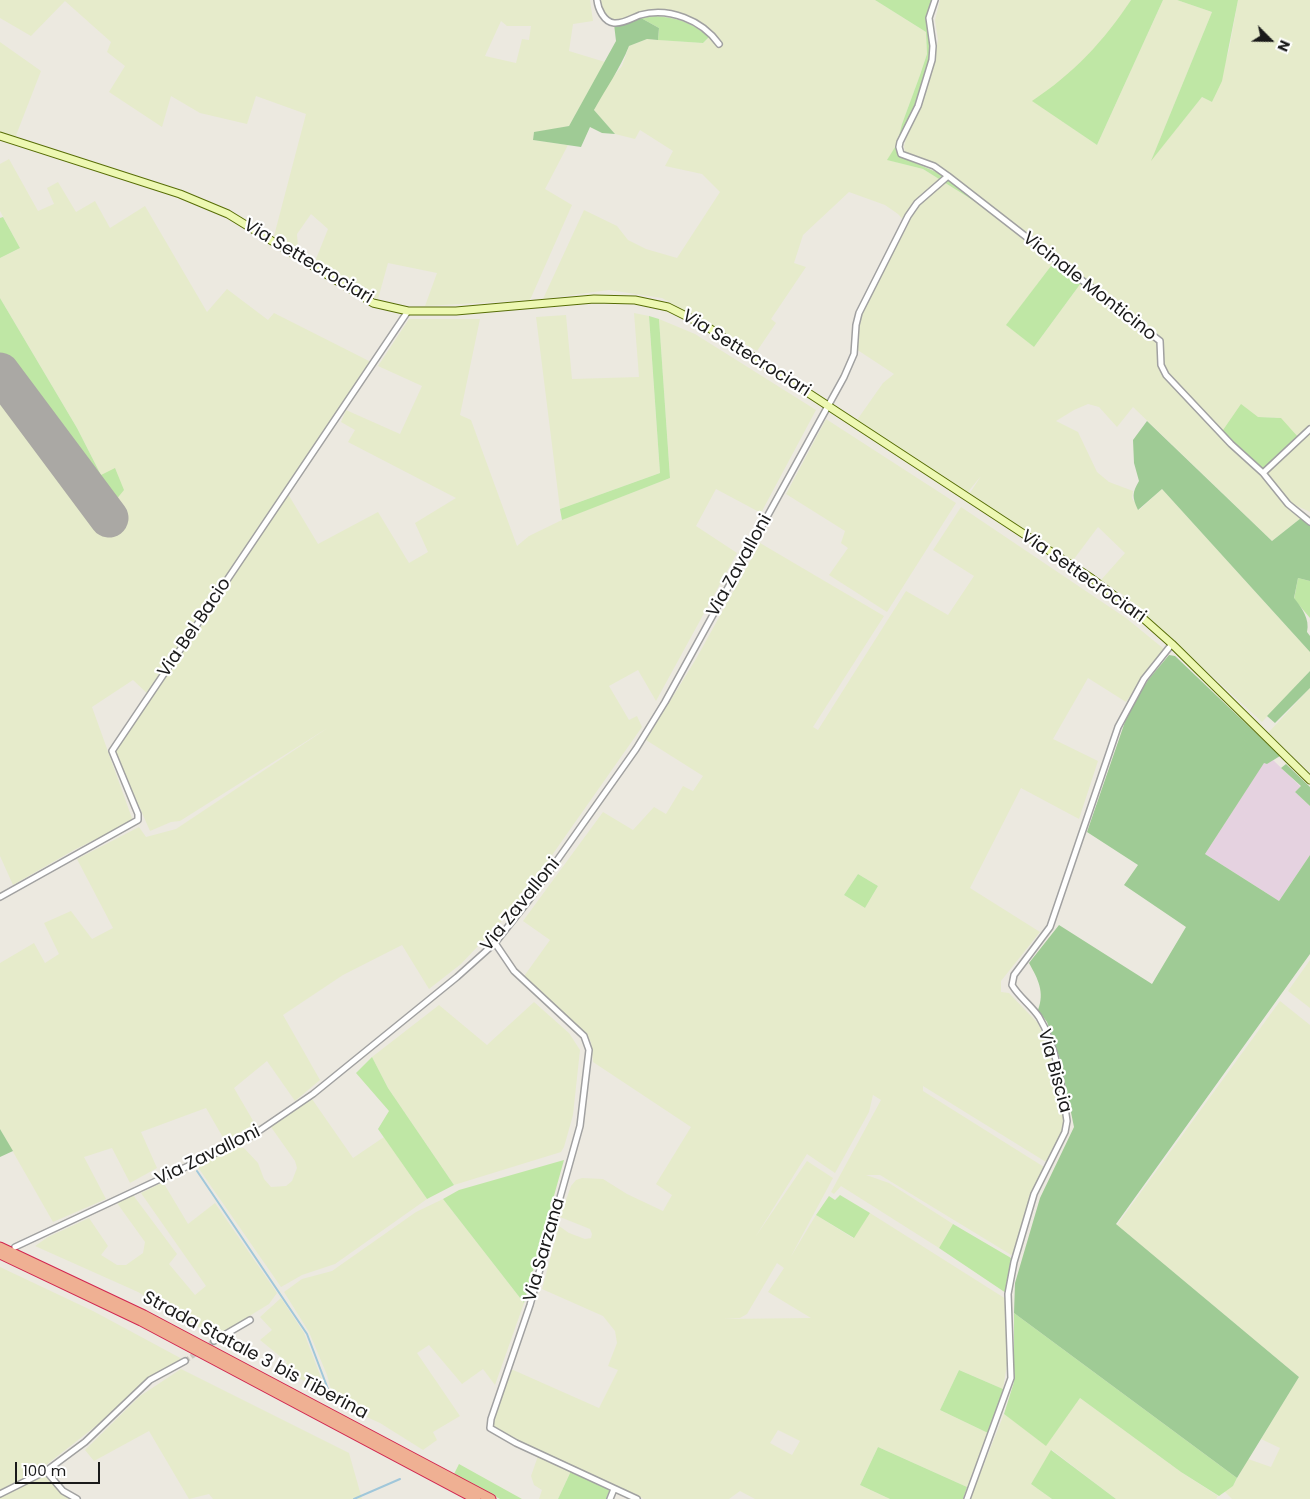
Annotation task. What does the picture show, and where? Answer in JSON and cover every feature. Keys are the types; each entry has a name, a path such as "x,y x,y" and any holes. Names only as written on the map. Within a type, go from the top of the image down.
{"highway":[{"name":"Strada Statale 3 bis Tiberina","path":"0,1247 144,1315 491,1499"},
{"name":"Strada Statale 3 bis Tiberina","path":"0,1254 141,1321 476,1499"}],"main road":[{"name":"Via Settecrociari","path":"0,136 180,194 228,214 373,303 408,312 456,311 594,299 635,300 668,307 706,326 1091,578 1136,612 1172,644 1310,780"}],"street":[{"path":"597,0 601,13 606,20 614,23 650,13 679,16 703,28 718,44"},
{"name":"Vicinale Monticino","path":"935,0 929,18 933,46 932,60 918,106 900,142 902,154 934,166 948,176 1160,341 1162,365 1166,375 1231,444 1263,473 1303,518 1310,522"},
{"name":"Via Zavalloni","path":"16,1247 250,1137 285,1115 457,977 495,943 529,900 646,733 665,702 854,357 859,313 908,216 917,203 948,176"},
{"name":"Via Bel Bacio","path":"0,897 138,820 138,814 112,751 408,312"},
{"path":"1263,473 1310,429"},
{"path":"1303,518 1310,518"},
{"name":"Via Biscia","path":"967,1499 1011,1378 1008,1294 1014,1262 1034,1194 1065,1132 1067,1121 1054,1055 1039,1017 1012,984 1014,975 1050,927 1118,727 1144,679 1172,644"},
{"name":"Via Sarzana","path":"495,943 514,971 584,1036 589,1050 580,1126 530,1306 491,1419 490,1428 516,1443 637,1499"},
{"path":"214,1341 250,1320"},
{"path":"0,1494 46,1471 85,1442 154,1377 185,1361"},
{"path":"46,1471 63,1490 77,1499"},
{"path":"610,1499 614,1488"}],"shaded area":[{"path":"1273,760 1301,787 1295,792 1310,806 1310,855 1279,901 1205,854 1264,762 1267,764"}],"green space":[{"path":"0,0 590,0 593,21 573,24 569,51 605,62 569,126 534,133 533,140 568,145 545,189 572,205 530,300 425,306 437,273 388,263 378,299 363,294 334,272 314,264 328,229 311,214 297,234 298,248 295,250 274,236 306,114 256,96 247,124 200,113 171,96 162,127 109,92 125,66 107,52 111,42 65,1 31,36 0,18","holes":["501,21 507,26 531,26 529,40 522,39 516,63 485,56"]},
{"path":"599,0 875,0 926,32 927,54 902,124 897,144 888,160 923,169 990,211 1054,262 1007,325 1034,347 1081,283 1157,341 1158,339 948,172 905,152 904,146 908,132 926,92 934,61 938,40 935,20 940,0 1131,0 1115,25 1089,55 1060,83 1033,101 1097,145 1163,0 1177,0 1212,12 1152,159 1202,97 1212,102 1229,50 1238,0 1310,0 1310,512 1293,504 1264,474 1281,418 1258,417 1221,433 1166,378 1301,518 1272,541 1133,407 1117,427 1099,407 1088,404 1056,421 1078,432 1097,472 1109,482 1133,491 1132,498 1139,510 1162,489 1310,652 1310,671 1262,722 1125,596 1101,580 1125,553 1098,527 1071,563 968,496 981,476 967,493 857,420 883,383 894,374 856,349 857,320 908,225 898,214 885,205 849,192 803,235 794,263 806,267 771,319 776,323 757,351 662,298 609,290 543,299 584,210 617,226 628,240 646,249 677,258 720,192 702,174 665,166 673,151 640,130 635,139 615,134 594,110 608,83 622,66 629,46 647,39 703,43 712,35 677,14 643,13 621,20 612,20 605,14"},
{"path":"875,0 933,0 928,15 930,57 917,104 897,144 902,124 927,54 926,32"},
{"path":"1131,0 1163,0 1097,145 1032,101 1061,80 1087,56"},
{"path":"1177,0 1238,0 1222,81 1212,102 1202,97 1151,161 1212,12"},
{"path":"656,16 685,22 709,37 703,43 658,40 659,28 641,18"},
{"path":"641,18 659,28 658,40 647,39 629,46 594,110 615,134 602,133 590,127 581,147 533,140 534,132 569,126 616,41 614,24"},
{"path":"0,42 41,71 15,138 0,132"},
{"path":"897,144 899,152 904,158 943,175 990,211 923,169 887,160"},
{"path":"9,159 38,211 54,204 47,188 58,182 76,212 95,201 110,228 145,206 207,312 227,289 268,320 274,313 371,362 196,621 200,625 288,494 318,544 378,512 409,563 428,552 415,523 456,498 348,442 355,430 341,422 346,410 400,434 422,386 378,366 409,319 480,319 460,415 471,420 517,546 529,536 566,518 670,478 659,319 695,334 816,410 761,513 716,489 696,526 737,553 656,701 638,670 609,686 629,720 637,716 642,727 517,905 461,964 429,989 402,945 343,975 283,1015 320,1080 295,1101 267,1061 234,1088 255,1124 225,1141 206,1108 141,1132 157,1168 130,1183 112,1148 84,1157 106,1199 53,1222 0,1129 0,963 34,943 45,963 59,954 44,923 71,911 92,939 113,928 77,859 139,827 146,837 176,829 329,727 180,821 171,822 150,831 115,752 151,697 133,680 92,707 133,821 74,850 13,885 0,856 0,382 104,525 118,508 77,428 0,298 0,258 20,248 0,211 0,164"},
{"path":"3,217 20,248 0,258 0,218"},
{"path":"1054,262 1081,283 1034,347 1006,325"},
{"path":"0,298 77,428 101,475 115,468 124,490 115,501 118,508 113,515 0,359"},
{"path":"634,313 649,316 660,473 560,509 536,317 566,315 572,379 639,377"},
{"path":"649,316 659,319 670,478 562,520 560,509 660,473"},
{"path":"1241,404 1258,417 1281,418 1298,437 1264,474 1221,433"},
{"path":"826,419 956,503 887,612 829,575 848,548 841,543 845,531 786,494"},
{"path":"1147,421 1272,541 1301,518 1310,523 1310,581 1298,578 1294,598 1306,618 1307,632 1310,636 1310,652 1162,489 1138,510 1134,498 1134,492 1139,481 1134,463 1133,440"},
{"path":"961,507 1126,618 1164,649 1126,702 1088,678 1053,739 1098,761 1079,819 1021,788 970,888 1040,932 1001,981 1001,992 1009,993 1038,1023 1054,1069 1064,1121 1062,1131 1046,1162 923,1086 923,1091 1044,1167 1033,1192 1013,1256 880,1175 866,1175 889,1183 953,1224 939,1248 841,1186 834,1194 831,1192 881,1100 873,1095 869,1112 835,1173 807,1154 756,1236 807,1161 833,1178 790,1258 816,1215 853,1238 870,1213 1006,1299 1009,1352 1003,1389 959,1370 940,1410 988,1433 967,1487 878,1447 860,1485 890,1499 755,1499 740,1491 729,1499 644,1499 498,1433 493,1428 491,1421 511,1369 599,1408 618,1370 608,1366 617,1343 615,1331 603,1316 542,1289 559,1226 569,1233 585,1239 591,1238 592,1234 590,1229 560,1217 571,1186 576,1180 582,1178 603,1179 627,1194 663,1211 672,1195 656,1184 691,1127 593,1062 591,1042 573,1022 522,979 550,940 523,921 603,812 633,830 654,807 666,814 683,786 693,791 703,776 646,740 696,659 760,543 884,616 813,727 818,730 906,591 948,615 974,576 933,550","holes":["858,874 878,886 865,908 844,895","777,1263 784,1268 768,1292 811,1318 724,1319 740,1318 747,1314","778,1430 800,1441 792,1455 770,1443"]},
{"path":"1298,578 1310,581 1310,618 1294,599"},
{"path":"1169,655 1175,656 1280,756 1267,764 1264,763 1205,854 1279,901 1310,855 1310,954 1116,1224 1299,1377 1237,1478 1014,1313 1015,1283 1040,1198 1074,1127 1060,1059 1047,1022 1038,1010 1041,991 1038,980 1029,963 1059,925 1152,984 1186,927 1124,885 1138,865 1087,832 1128,713 1148,680"},
{"path":"1310,671 1310,688 1275,723 1267,716"},
{"path":"1310,688 1310,773 1268,733"},
{"path":"1286,764 1310,787 1310,806 1295,792 1301,786 1281,768"},
{"path":"858,874 878,886 865,908 844,895"},
{"path":"1310,960 1310,1008 1288,991"},
{"path":"1280,1001 1310,1025 1310,1499 1232,1499 1224,1491 1233,1486 1248,1459 1271,1467 1280,1448 1261,1439 1299,1377 1117,1225"},
{"path":"534,1002 569,1033 580,1050 573,1115 564,1147 561,1152 454,1185 388,1088 372,1057 439,1005 487,1045"},
{"path":"372,1057 388,1088 454,1185 427,1199 378,1129 389,1111 356,1073"},
{"path":"312,1099 353,1158 384,1137 427,1199 335,1264 302,1275 281,1287 197,1166 235,1148 244,1148 258,1163 264,1179 271,1187 286,1186 292,1181 297,1168 295,1161 271,1127"},
{"path":"0,1129 13,1151 0,1157"},
{"path":"564,1160 524,1303 443,1199 459,1190"},
{"path":"163,1182 188,1224 215,1203 277,1293 269,1304 215,1337 138,1292 35,1246 48,1237 89,1218 108,1246 101,1255 117,1265 126,1265 143,1253 145,1242 117,1203 133,1195 177,1254 169,1264 195,1295 206,1286 141,1193"},
{"path":"840,1195 870,1213 854,1238 816,1215 829,1196 835,1200"},
{"path":"443,1199 524,1303 495,1385 483,1369 462,1384 429,1345 417,1353 460,1416 433,1432 437,1440 423,1450 380,1423 340,1405 332,1393 327,1375 309,1332 284,1292 302,1279 332,1271 416,1212"},
{"path":"953,1224 1011,1258 1006,1293 939,1248"},
{"path":"0,1267 93,1311 184,1360 152,1375 110,1415 41,1469 51,1483 69,1499 0,1499"},
{"path":"281,1298 304,1333 327,1393 282,1369 287,1362 260,1340 272,1330 260,1317"},
{"path":"1014,1313 1237,1478 1233,1486 1219,1496 1181,1472 1080,1398 1046,1446 1004,1414 1014,1382"},
{"path":"181,1369 349,1453 362,1499 213,1499 209,1494 189,1499 149,1431 94,1461 85,1450 140,1396"},
{"path":"959,1370 1003,1389 1000,1406 988,1433 940,1410"},
{"path":"1080,1398 1181,1472 1218,1496 1216,1499 1116,1499 1052,1450 1031,1484 1052,1499 970,1499 1004,1414 1046,1445"},
{"path":"878,1447 967,1487 963,1499 890,1499 860,1485"},
{"path":"1051,1450 1116,1499 1052,1499 1031,1484"},
{"path":"538,1456 571,1471 558,1499 539,1499 542,1490 534,1485 531,1476"},
{"path":"459,1464 522,1499 500,1499 454,1474"},
{"path":"571,1471 610,1489 606,1499 558,1499"}],"waterway":[{"path":"197,1171 307,1334 331,1397"},
{"path":"354,1499 400,1479"}],"runway":[{"path":"0,372 109,518"}],"tunnel":[{"path":"185,1361 214,1341"}]}
